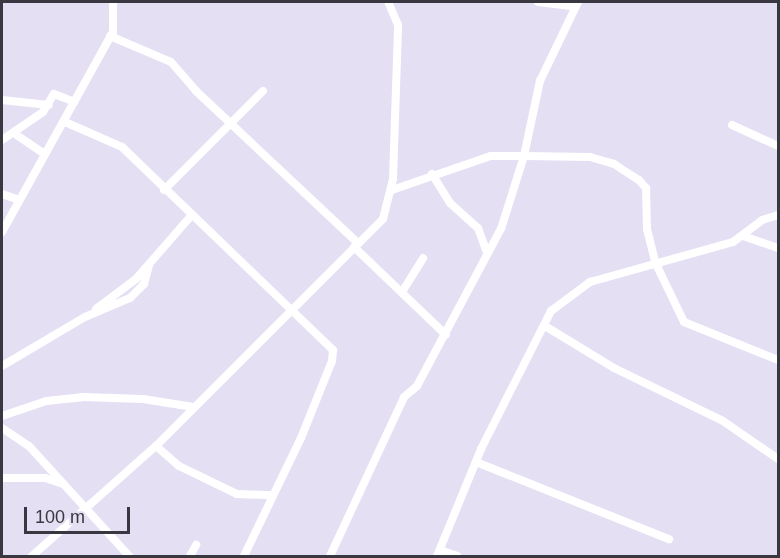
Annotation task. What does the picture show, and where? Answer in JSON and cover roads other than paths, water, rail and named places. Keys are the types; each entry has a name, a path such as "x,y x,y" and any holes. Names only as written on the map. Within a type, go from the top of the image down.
{"street":[{"path":"2,232 65,122 115,27 113,2"},
{"path":"32,556 156,446 383,219 392,190 398,25 388,2"},
{"path":"330,556 404,397 417,386 507,214 524,156 540,81 577,4 538,2"},
{"path":"110,36 171,62 196,91 232,122 446,334"},
{"path":"164,190 263,91"},
{"path":"2,140 15,134 49,105 56,93 75,102"},
{"path":"2,100 49,105"},
{"path":"65,122 122,147 333,354 273,495 244,556"},
{"path":"732,125 778,146"},
{"path":"15,134 45,154"},
{"path":"392,190 432,174 491,156 590,157 614,164 639,180 646,188 647,229 656,264 684,322 778,360"},
{"path":"432,174 450,203 478,228 487,253"},
{"path":"2,194 19,200"},
{"path":"458,556 438,553 476,462 551,311 583,286 744,236 762,219 778,215"},
{"path":"2,366 85,317 136,279 191,216"},
{"path":"744,236 778,248"},
{"path":"402,292 423,258"},
{"path":"545,326 614,368 723,421 778,459"},
{"path":"2,416 46,400 82,397 143,399 193,407"},
{"path":"2,428 29,446 129,556"},
{"path":"156,446 179,466 237,494 273,495"},
{"path":"476,462 669,539"},
{"path":"2,478 45,478 64,485"},
{"path":"258,496 267,507"},
{"path":"190,556 196,545"}]}
